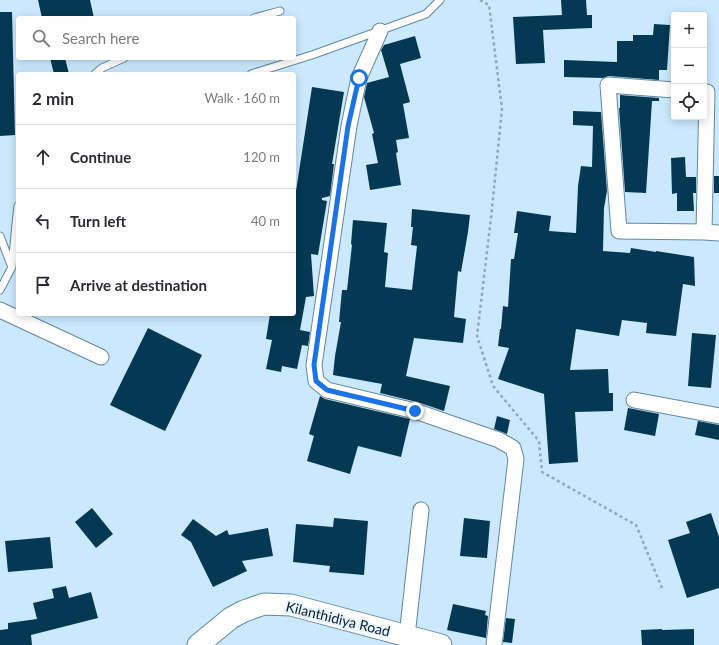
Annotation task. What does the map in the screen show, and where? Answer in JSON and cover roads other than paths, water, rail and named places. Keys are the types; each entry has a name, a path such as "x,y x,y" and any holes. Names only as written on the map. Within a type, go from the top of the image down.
{"street":[{"path":"380,31 359,78 348,126 314,365 316,381 327,390 415,411 499,440 513,448 516,459 494,645"},
{"path":"671,90 608,85 620,231 712,233 710,92"},
{"path":"0,310 101,357"},
{"path":"634,400 719,416"},
{"path":"407,636 421,510"},
{"name":"Kilanthidiya Road","path":"198,645 231,618 244,611 264,604 292,605 441,645"}],"lane":[{"path":"296,60 426,14 440,0"},
{"path":"261,16 280,11"},
{"path":"97,72 102,68 120,60"},
{"path":"257,72 296,60"},
{"path":"0,290 12,267 16,226"},
{"path":"0,236 12,267"}]}
